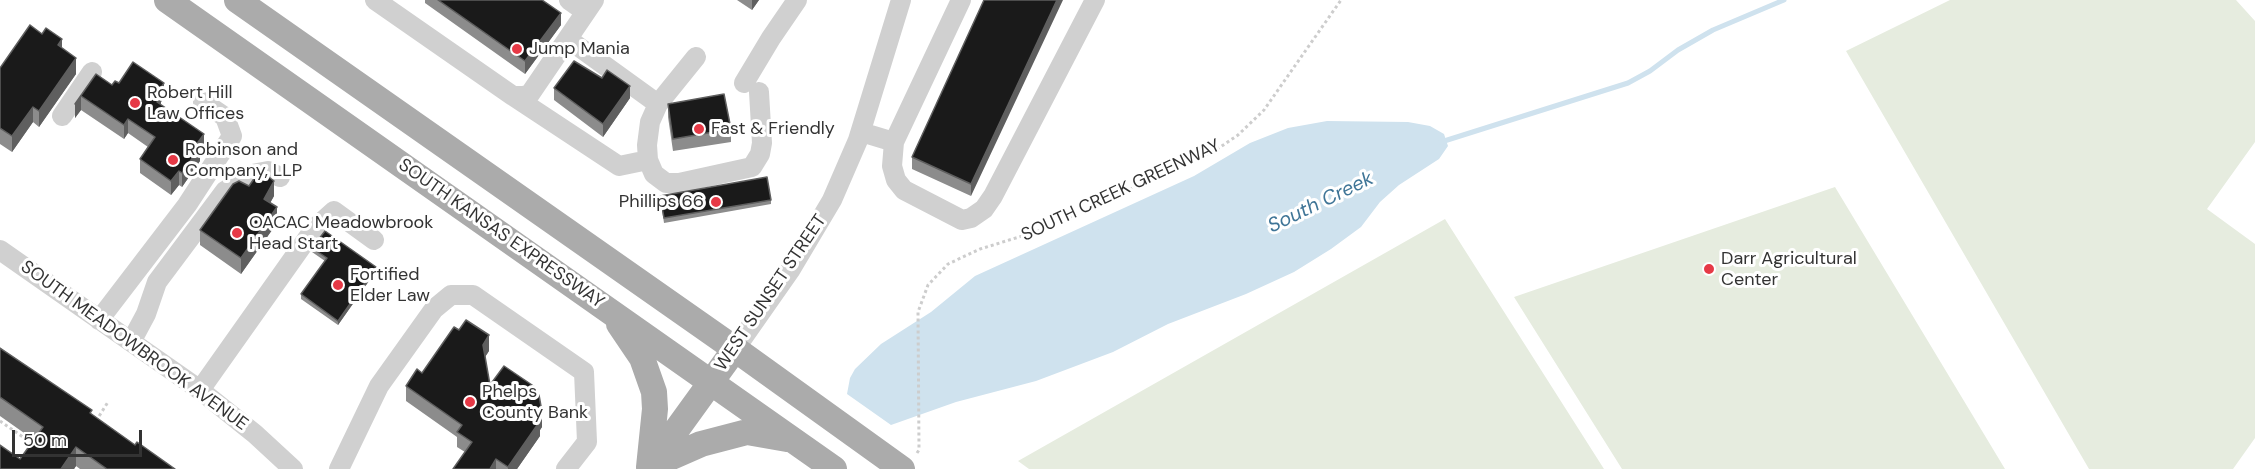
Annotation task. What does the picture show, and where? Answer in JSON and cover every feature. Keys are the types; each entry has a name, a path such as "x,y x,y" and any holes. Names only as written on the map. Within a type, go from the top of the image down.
{"main road":[{"name":"SOUTH KANSAS EXPRESSWAY","path":"167,0 834,469"},
{"path":"237,0 735,349 907,464"},
{"path":"610,311 642,358 654,392 655,409 649,468"},
{"name":"WEST SUNSET STREET","path":"649,468 735,349"},
{"path":"649,468 701,444 747,432 793,440"}],"street":[{"path":"513,96 530,94 590,6 569,0"},
{"path":"696,57 658,104 650,122 646,145 648,160 654,174 666,183 679,183 752,167 760,154 762,143 752,88 771,38 797,0"},
{"name":"WEST SUNSET STREET","path":"735,349 791,269 836,192 861,132 901,0"},
{"path":"961,0 894,142 892,166 896,180 904,190 962,220 971,218 984,209 993,196 1095,0"},
{"path":"387,3 513,96 619,166 648,160"},
{"path":"568,39 658,104"},
{"path":"62,116 92,72"},
{"path":"99,320 187,205 232,136 225,117 203,102"},
{"path":"861,132 894,142"},
{"path":"131,342 146,314 157,282 225,191 252,174 268,171 280,177"},
{"path":"200,390 314,229 334,211 374,240"},
{"name":"SOUTH MEADOWBROOK AVENUE","path":"0,250 200,390 255,434 293,469"},
{"path":"339,469 379,386 434,309 451,295 473,295 584,372 588,442 566,469"}],"path":[{"name":"SOUTH CREEK GREENWAY","path":"907,464 919,450 918,312 928,285 948,264 980,249 1042,230 1216,150 1238,135 1264,110 1341,0"},
{"path":"93,425 108,402"},
{"path":"0,421 35,446 30,453"}],"shaded area":[{"path":"1950,0 2236,0 2255,21 2255,142 2207,209 2255,244 2255,438 2233,469 2089,469 1846,51"},
{"path":"1835,187 2005,469 1622,469 1514,297"},
{"path":"1445,219 1604,469 1029,469 1018,461"}],"water":[{"path":"1327,121 1408,122 1430,126 1444,134 1448,146 1439,159 1399,185 1380,202 1361,227 1294,272 1246,294 1168,324 1113,352 1036,381 956,402 891,425 847,394 850,378 855,369 881,344 931,312 975,276 1194,176 1250,143 1288,128"}],"building":[{"name":"Jump Mania","path":"438,0 542,0 561,13 525,61"},
{"path":"984,0 1057,0 971,184 912,157"},
{"path":"30,25 42,34 46,28 62,39 58,45 76,58 39,111 33,107 12,136 0,128 0,68"},
{"path":"574,61 602,78 607,70 630,86 603,124 554,88"},
{"path":"133,62 164,83 157,94 161,96 157,102 204,134 196,145 200,147 182,173 179,171 171,181 140,159 155,137 128,119 124,125 81,96 75,104 96,74 112,85 115,81 119,83"},
{"name":"Fast & Friendly","path":"724,94 731,129 673,139 668,104"},
{"name":"OACAC Meadowbrook Head Start","path":"260,170 274,181 264,199 277,207 241,258 200,230 233,184 239,181 249,186"},
{"name":"Phillips 66","path":"767,177 771,200 664,218 660,196"},
{"name":"Fortified Elder Law","path":"325,231 376,267 338,321 301,294 327,258 312,248"},
{"name":"Phelps County Bank","path":"466,320 489,335 483,345 490,385 504,366 535,387 533,390 539,395 542,412 537,419 540,421 508,467 496,459 490,469 453,469 472,442 457,432 462,425 406,386 417,369 422,373 454,327 459,330"},
{"path":"0,348 92,410 90,413 135,445 137,442 175,469 107,469 76,447 61,469 0,469 0,445 20,459 43,427 0,397"}],"waterway":[{"name":"South Creek","path":"1441,142 1628,83 1713,30 1784,0"}],"place":[{"name":"Jump Mania","path":"517,49"},
{"name":"Robert Hill Law Offices","path":"135,103"},
{"name":"Fast & Friendly","path":"699,129"},
{"name":"Robinson and Company, LLP","path":"173,160"},
{"name":"Phillips 66","path":"716,202"},
{"name":"OACAC Meadowbrook Head Start","path":"237,233"},
{"name":"Darr Agricultural Center","path":"1709,269"},
{"name":"Fortified Elder Law","path":"338,285"},
{"name":"Phelps County Bank","path":"470,402"}]}
